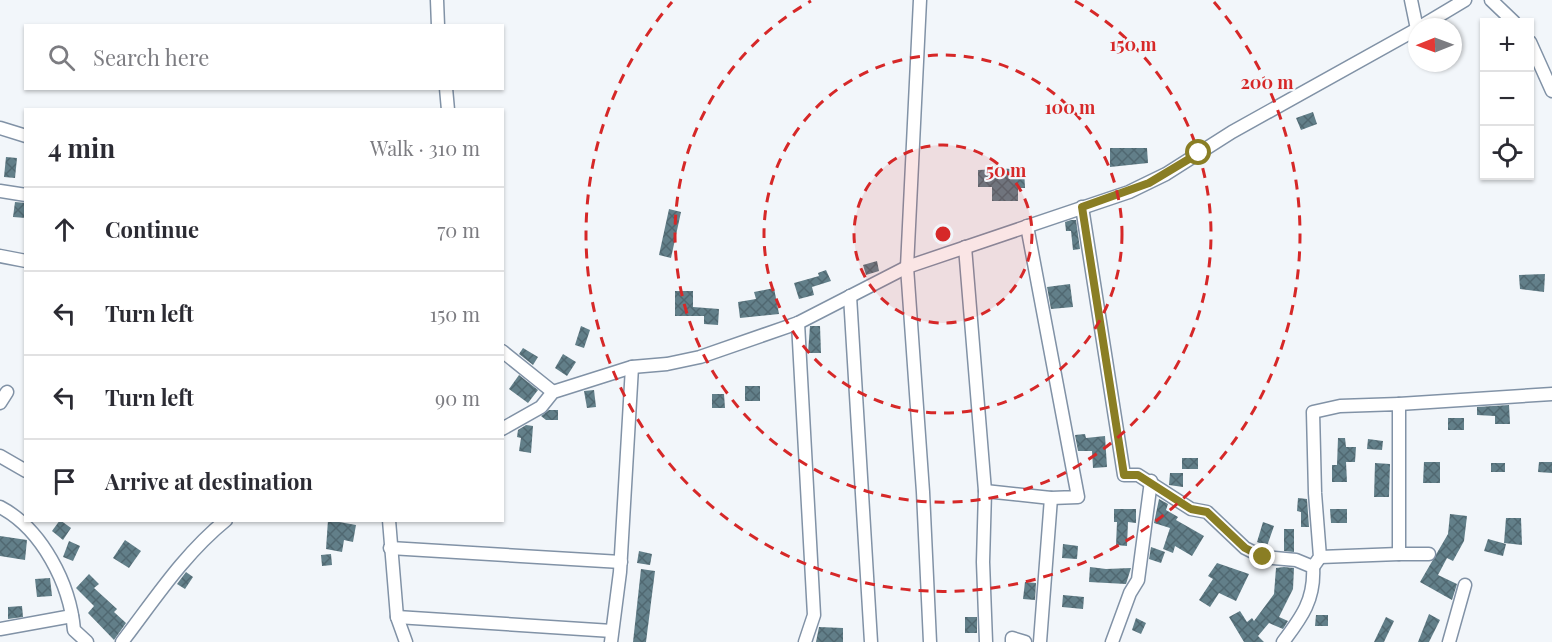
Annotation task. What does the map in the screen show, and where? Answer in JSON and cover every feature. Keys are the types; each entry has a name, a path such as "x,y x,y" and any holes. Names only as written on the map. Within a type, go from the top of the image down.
{"street":[{"path":"437,0 438,24"},
{"path":"920,0 907,267 923,492 930,642"},
{"path":"1411,0 1416,18"},
{"path":"1435,18 1465,0"},
{"path":"1491,0 1510,18"},
{"path":"504,428 541,407 553,392 632,367 667,364 700,357 798,323 907,267 1149,183 1232,132 1408,34"},
{"path":"1534,51 1552,91"},
{"path":"446,90 448,108"},
{"path":"0,117 3,128 24,135"},
{"path":"0,191 24,195"},
{"path":"1082,207 1124,475 1138,475 1151,481 1191,509 1207,512 1245,548 1263,557 1316,562 1399,554 1429,554"},
{"path":"985,491 1051,498 1078,497 1027,226"},
{"path":"965,247 985,491 983,562 986,642"},
{"path":"0,256 24,261"},
{"path":"850,296 871,642"},
{"path":"798,323 814,615 805,642"},
{"path":"504,353 553,392"},
{"path":"397,617 611,637 621,562 632,367"},
{"path":"0,403 7,392"},
{"path":"1283,642 1300,620 1314,587 1316,562 1313,412 1340,406 1552,394"},
{"path":"1399,404 1399,554"},
{"path":"0,456 24,470"},
{"path":"1113,642 1130,593 1138,580 1151,481"},
{"path":"1040,642 1051,498"},
{"path":"0,507 25,524 50,554 72,616 74,630 87,642"},
{"path":"122,642 143,617 171,574 224,522"},
{"path":"389,522 397,617 406,642"},
{"path":"390,548 621,562"},
{"path":"1449,642 1465,585"},
{"path":"0,629 72,616"},
{"path":"1012,642 1012,639 1025,642"}],"building":[{"path":"1313,112 1317,124 1301,130 1296,118"},
{"path":"1110,148 1147,148 1148,163 1110,167"},
{"path":"6,157 17,158 15,178 4,177"},
{"path":"1024,168 1025,188 1018,188 1018,201 992,201 992,187 978,187 978,170"},
{"path":"15,202 24,203 24,218 13,217"},
{"path":"669,209 681,212 671,258 659,255"},
{"path":"1076,220 1080,249 1073,250 1071,231 1066,231 1065,222"},
{"path":"877,261 879,271 866,275 863,265"},
{"path":"826,270 831,281 812,287 814,295 799,299 794,283 819,276 818,273"},
{"path":"1545,274 1544,292 1520,289 1519,275"},
{"path":"1070,284 1073,307 1051,309 1047,287"},
{"path":"774,288 779,314 740,318 738,302 756,299 754,292"},
{"path":"675,291 693,291 693,307 719,309 718,325 704,324 704,316 675,316"},
{"path":"581,326 590,330 584,348 575,345"},
{"path":"810,326 820,326 821,353 808,353"},
{"path":"523,348 538,357 533,365 519,354"},
{"path":"563,354 576,362 567,376 555,368"},
{"path":"519,375 538,390 528,403 509,389"},
{"path":"745,386 760,386 760,401 745,401"},
{"path":"594,390 596,407 587,408 584,391"},
{"path":"712,394 724,394 725,408 712,408"},
{"path":"1509,405 1510,424 1495,424 1495,416 1477,415 1477,407"},
{"path":"549,410 558,410 558,420 546,420 541,416"},
{"path":"1448,418 1464,418 1464,430 1448,430"},
{"path":"526,425 533,426 531,453 519,451 521,438 517,437 518,430"},
{"path":"1085,434 1086,438 1105,436 1107,467 1093,468 1092,451 1078,451 1075,435"},
{"path":"1338,438 1345,438 1346,447 1356,447 1355,462 1346,462 1347,482 1332,482 1332,465 1337,465"},
{"path":"1368,439 1383,441 1382,450 1367,449"},
{"path":"1182,458 1198,458 1198,469 1182,469"},
{"path":"1424,462 1440,462 1440,483 1423,483"},
{"path":"1539,462 1552,462 1552,473 1538,472"},
{"path":"1375,463 1390,464 1389,497 1374,497"},
{"path":"1491,463 1505,463 1505,472 1491,472"},
{"path":"1170,473 1183,473 1183,487 1169,485"},
{"path":"1298,498 1307,499 1309,527 1301,527 1301,512 1297,511"},
{"path":"1159,499 1168,504 1166,510 1178,517 1176,520 1204,536 1192,556 1175,546 1173,553 1163,549 1170,528 1154,523"},
{"path":"1114,509 1136,509 1136,523 1128,522 1127,546 1116,545 1117,522 1114,522"},
{"path":"1330,509 1347,509 1347,523 1331,523"},
{"path":"1450,514 1467,516 1464,541 1453,561 1447,558 1438,575 1457,584 1452,600 1420,582 1448,534"},
{"path":"1506,518 1521,518 1522,545 1504,543"},
{"path":"59,522 63,522 71,528 63,540 52,531"},
{"path":"328,522 356,525 353,542 344,540 342,552 326,549"},
{"path":"1263,522 1274,526 1267,546 1257,542"},
{"path":"1284,529 1294,529 1294,552 1284,551"},
{"path":"0,536 27,540 25,560 0,556"},
{"path":"1488,539 1506,544 1503,556 1484,551"},
{"path":"125,540 141,551 129,568 113,558"},
{"path":"69,541 80,546 73,561 63,557"},
{"path":"1063,544 1078,546 1077,559 1062,558"},
{"path":"1151,547 1165,552 1161,563 1149,559"},
{"path":"639,551 652,554 650,565 637,563"},
{"path":"331,554 332,565 322,566 321,555"},
{"path":"1217,563 1249,574 1236,601 1219,593 1210,607 1199,600 1213,579 1208,576"},
{"path":"1090,567 1131,568 1126,584 1089,582"},
{"path":"1276,568 1294,568 1293,589 1279,617 1288,621 1283,629 1269,623 1258,636 1264,642 1244,642 1229,617 1240,611 1247,622 1252,618 1254,621 1274,594"},
{"path":"641,569 655,571 646,642 633,642"},
{"path":"186,572 193,577 185,589 177,584"},
{"path":"89,574 99,584 94,588 117,609 114,612 126,623 114,640 88,613 94,606 76,588"},
{"path":"50,578 52,596 37,597 35,579"},
{"path":"1025,582 1036,583 1035,600 1023,599"},
{"path":"1063,595 1084,597 1083,609 1062,607"},
{"path":"22,606 23,617 8,619 8,607"},
{"path":"1429,614 1440,620 1429,642 1418,642"},
{"path":"1316,615 1328,615 1328,626 1315,626"},
{"path":"965,617 977,617 977,633 965,633"},
{"path":"1386,617 1394,621 1384,642 1374,642"},
{"path":"1136,618 1146,623 1141,634 1132,630"},
{"path":"819,627 843,628 843,642 816,642"}],"route":[{"path":"1199,153 1149,183 1082,207 1124,475 1138,475 1151,481 1191,509 1201,513 1207,512 1245,548 1263,557"}]}
